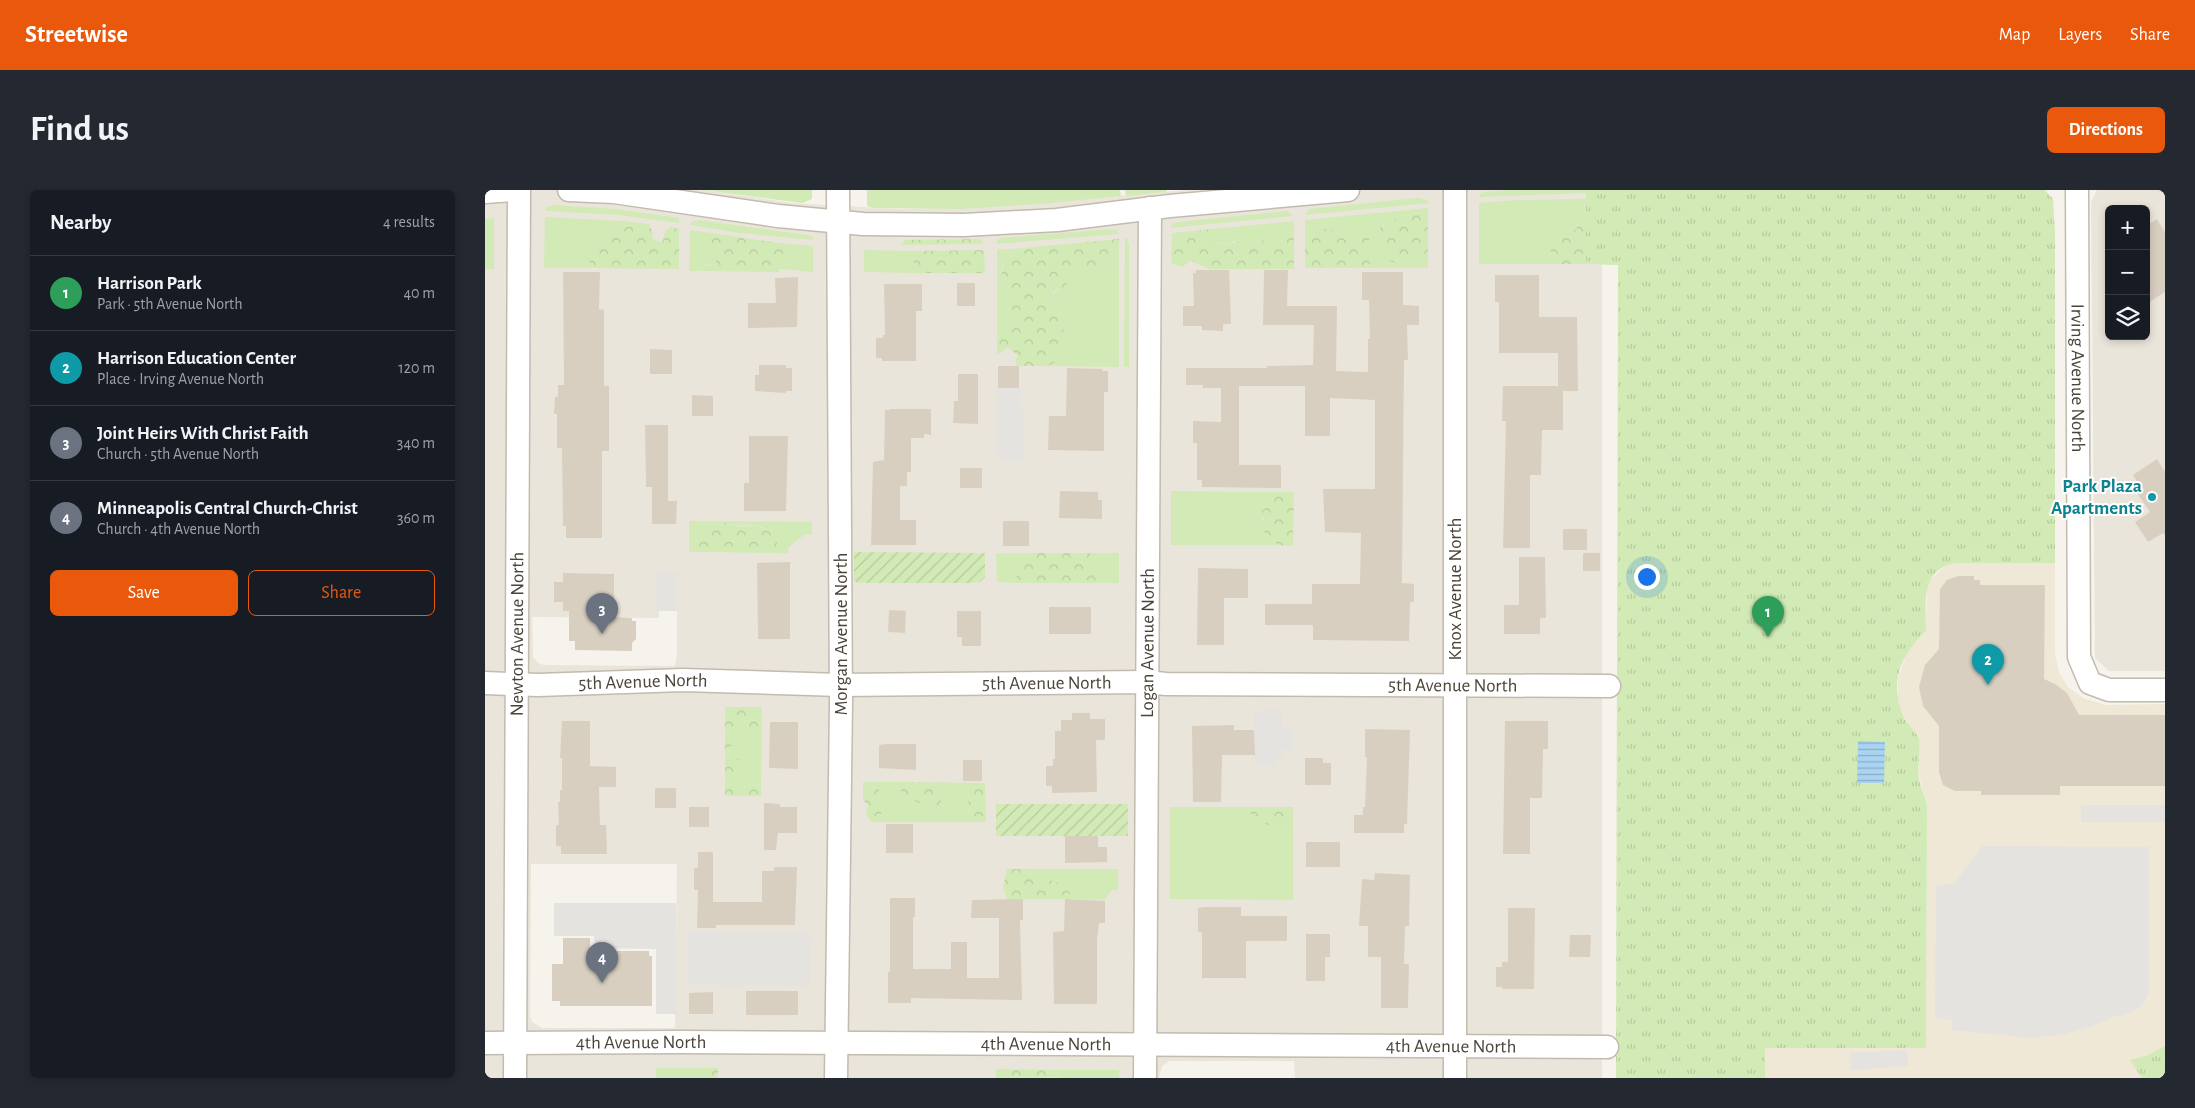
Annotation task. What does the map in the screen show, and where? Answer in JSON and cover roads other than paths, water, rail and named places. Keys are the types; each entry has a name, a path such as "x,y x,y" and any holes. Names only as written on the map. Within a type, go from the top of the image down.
{"street":[{"path":"485,192 514,190"},
{"name":"Newton Avenue North","path":"515,1078 519,190"},
{"path":"569,190 614,192 778,216 871,224 964,225 1057,220 1150,208 1348,190"},
{"name":"Morgan Avenue North","path":"836,1078 840,685 838,190"},
{"name":"Knox Avenue North","path":"1455,190 1455,1078"},
{"name":"Irving Avenue North","path":"2077,190 2079,657 2090,682 2109,690 2165,690"},
{"name":"Logan Avenue North","path":"1145,1078 1150,208"},
{"name":"5th Avenue North","path":"485,684 517,685 683,680 840,685 1146,682 1165,684 1609,686"},
{"name":"4th Avenue North","path":"485,1043 1607,1047"}],"water":[{"path":"1858,741 1885,742 1884,783 1857,783"}],"place":[{"name":"Park Plaza Apartments","path":"2152,497"},
{"name":"Joint Heirs With Christ Faith","path":"602,634"},
{"name":"Harrison Park","path":"1768,637"},
{"name":"Harrison Education Center","path":"1988,685"},
{"name":"Minneapolis Central Church-Christ","path":"602,983"}]}
